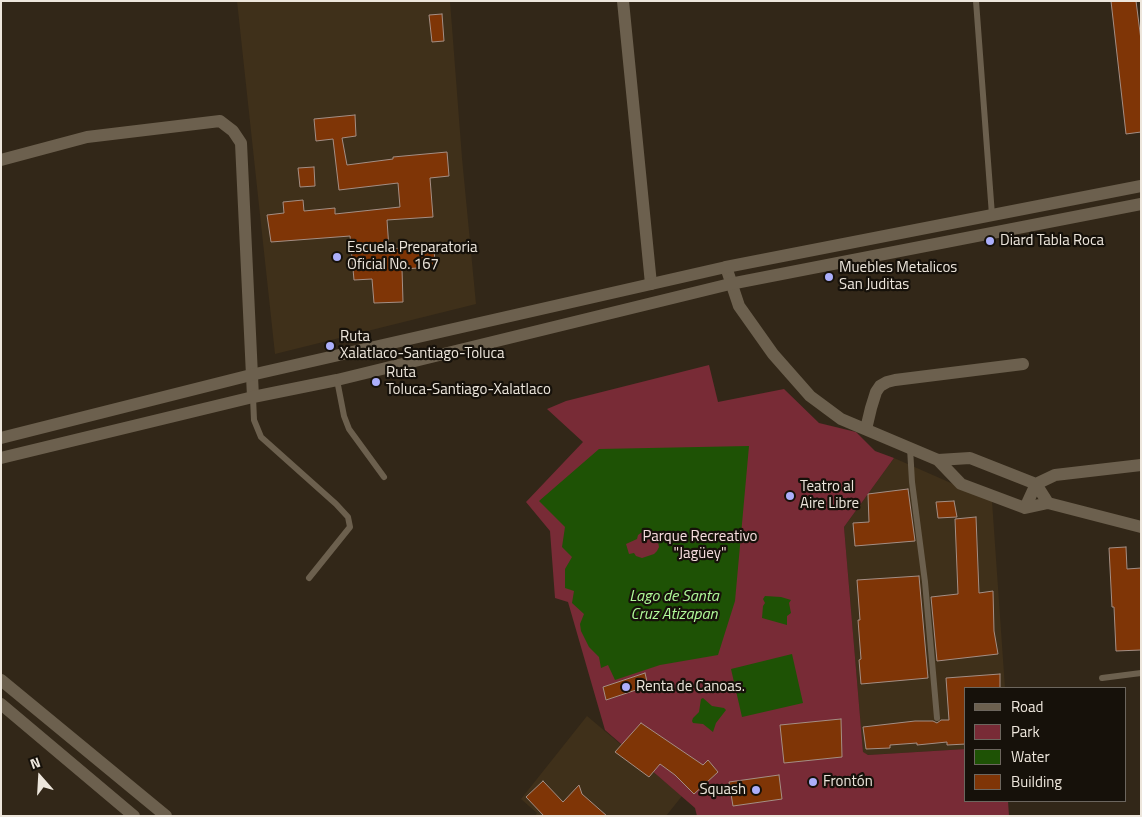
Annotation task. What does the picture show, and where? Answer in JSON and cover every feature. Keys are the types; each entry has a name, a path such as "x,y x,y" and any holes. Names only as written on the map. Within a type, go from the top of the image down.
{"main road":[{"path":"623,1 651,284"},
{"path":"1,160 96,136 220,121 233,131 241,143 253,398"},
{"path":"1,438 251,375 726,267 1141,186"},
{"path":"1,458 336,380 730,284 1138,204"},
{"path":"726,267 738,306 749,323 810,396 841,419 938,460 961,484 1025,508 1048,503 1141,527"},
{"path":"866,430 876,392 880,386 888,382 1023,364"},
{"path":"938,460 970,458 1036,484 1048,503"},
{"path":"1025,508 1036,484 1055,475 1141,465"},
{"path":"1,680 160,814"},
{"path":"1,704 134,816"}],"lane":[{"path":"976,1 992,216"},
{"path":"336,380 344,416 350,429 384,477"},
{"path":"253,398 254,420 261,437 348,517 350,526 309,578"},
{"path":"910,448 912,482 926,582 937,718"},
{"path":"1102,678 1141,673"}],"shaded area":[{"path":"237,1 450,1 476,304 275,354"},
{"path":"894,458 992,501 1005,687 964,687 964,749 868,755 863,753 844,527"},
{"path":"587,716 682,796 666,816 535,816 537,813 521,799"}],"green space":[{"name":"Parque Recreativo \"Jagüey\"","path":"709,365 718,402 784,389 819,423 856,432 875,451 894,458 844,527 863,752 868,755 964,749 964,802 1008,802 1009,816 697,816 695,808 605,730 568,602 555,598 550,531 526,502 583,442 547,409 566,401"}],"water":[{"name":"Lago de Santa Cruz Atizapan","path":"749,446 735,601 718,655 660,665 615,680 608,665 601,668 599,657 589,647 581,631 580,624 584,614 572,603 574,591 565,588 565,569 572,557 562,547 565,527 539,501 599,449","holes":["648,528 657,537 659,547 654,554 642,558 634,553 629,554 626,544 637,539 638,535"]},
{"path":"765,596 791,600 789,603 791,613 787,616 787,625 762,618 765,603 763,599"},
{"path":"792,654 803,703 742,717 731,669"},
{"path":"703,698 712,706 726,710 716,723 713,732 703,724 693,723 692,721 699,712 701,699"}],"building":[{"path":"1111,1 1136,1 1141,40 1141,132 1126,134"},
{"path":"442,14 444,41 432,42 429,15"},
{"path":"355,115 356,136 342,138 347,165 393,159 393,157 447,152 449,176 430,178 433,217 387,220 389,249 434,245 435,267 402,269 403,302 374,303 372,279 354,280 350,236 271,242 267,215 284,213 283,202 303,200 304,211 335,208 335,214 400,207 398,183 339,190 333,139 316,141 314,119"},
{"path":"314,167 315,186 300,187 298,168"},
{"path":"908,489 915,541 855,546 853,523 869,522 868,494"},
{"path":"954,501 957,517 938,518 936,502"},
{"path":"976,517 979,593 993,591 994,631 998,654 937,661 931,597 958,594 955,519"},
{"path":"1126,547 1127,569 1141,568 1141,650 1116,651 1109,548"},
{"path":"919,576 928,678 861,684 857,580"},
{"name":"Renta de Canoas.","path":"645,673 648,686 606,700 603,687"},
{"path":"1000,674 1000,687 964,687 964,744 947,745 947,742 917,745 917,743 890,745 890,748 866,749 863,727 915,721 933,721 937,723 941,720 949,720 946,678"},
{"path":"841,719 842,757 784,763 780,725"},
{"path":"641,723 703,765 708,760 718,772 694,794 675,775 660,764 649,777 615,752"},
{"name":"Squash","path":"779,775 782,799 733,806 729,782"},
{"path":"543,781 563,802 579,785 582,794 607,816 544,816 526,797"}],"place":[{"name":"Diard Tabla Roca","path":"990,241"},
{"name":"Escuela Preparatoria Oficial No. 167","path":"337,257"},
{"name":"Muebles Metalicos San Juditas","path":"829,277"},
{"name":"Ruta Xalatlaco-Santiago-Toluca","path":"330,346"},
{"name":"Ruta Toluca-Santiago-Xalatlaco","path":"376,382"},
{"name":"Teatro al Aire Libre","path":"790,496"},
{"name":"Renta de Canoas.","path":"626,687"},
{"name":"Frontón","path":"813,782"},
{"name":"Squash","path":"756,790"}]}
